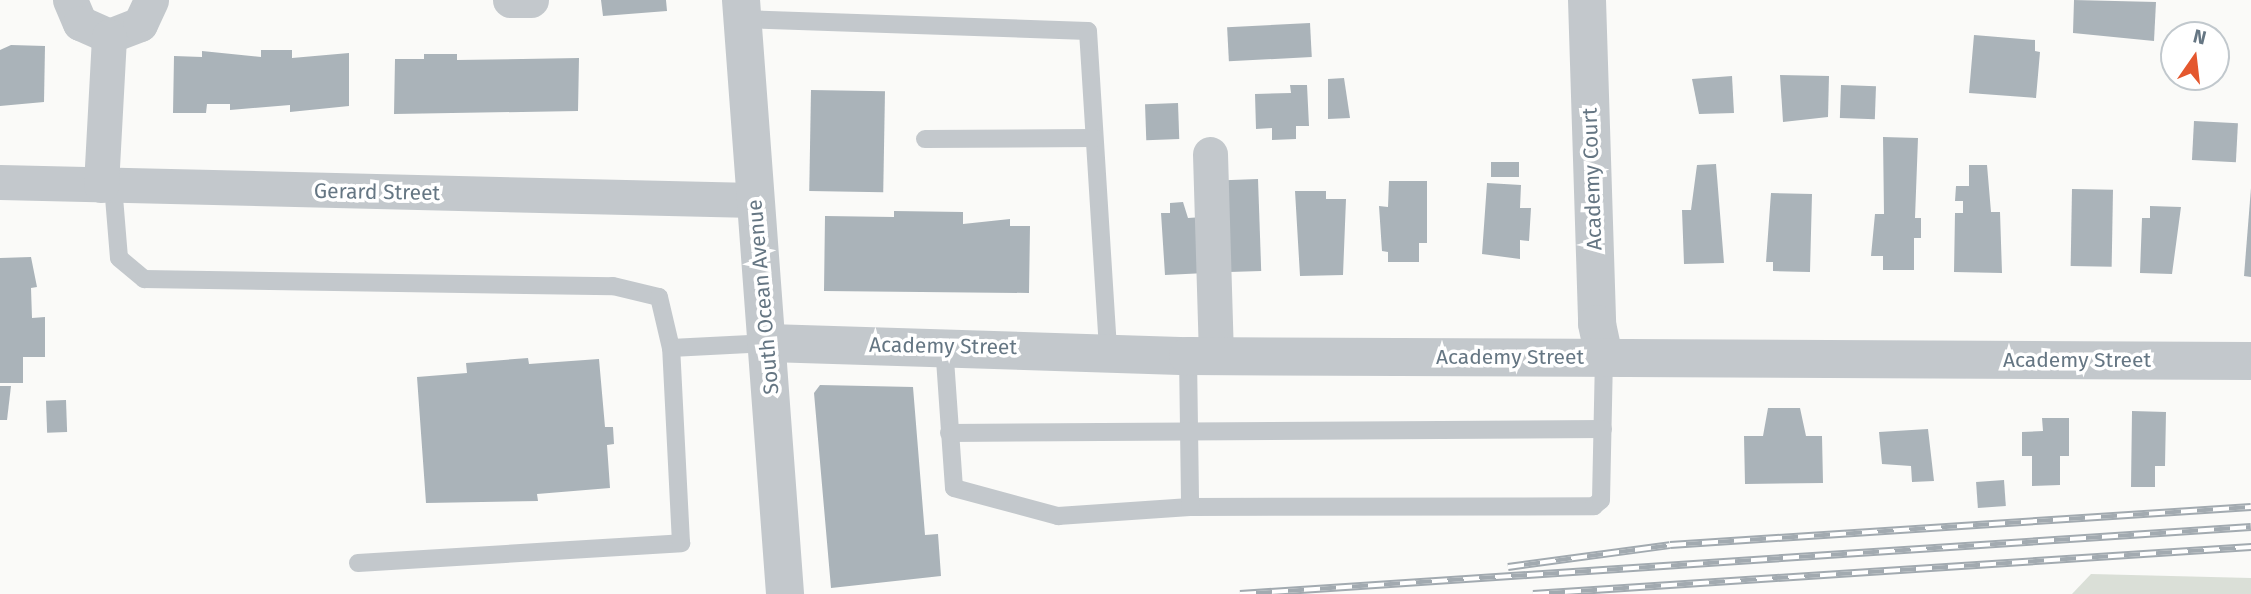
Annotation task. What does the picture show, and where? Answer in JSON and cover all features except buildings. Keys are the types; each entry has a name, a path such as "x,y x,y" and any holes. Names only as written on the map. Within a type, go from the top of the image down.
{"street":[{"path":"70,0 80,23 109,36 140,24 151,0"},
{"path":"510,0 531,0"},
{"name":"Academy Court","path":"1587,0 1597,324 1604,357"},
{"name":"South Ocean Avenue","path":"742,9 754,200 769,343 785,594"},
{"path":"107,185 109,36"},
{"path":"1202,356 1210,154"},
{"name":"Gerard Street","path":"0,182 754,200"},
{"name":"Academy Street","path":"769,343 944,345 1202,356 2251,361"}],"lane":[{"path":"742,9 1088,31 1108,350"},
{"path":"925,139 1094,138"},
{"path":"107,185 119,258 144,279 613,286 659,297 671,348 681,543 358,563"},
{"path":"671,348 769,343"},
{"path":"944,345 954,488 1058,516 1190,507 1594,506 1601,500 1604,357"},
{"path":"1190,507 1189,429 1202,356"},
{"path":"950,433 1189,429 1603,429"}],"shaded area":[{"path":"2091,574 2251,578 2251,594 2072,594"}],"railway":[{"path":"1508,567 1670,545 2251,507"},
{"path":"1240,594 2251,527"},
{"path":"1533,594 2251,547"}]}
